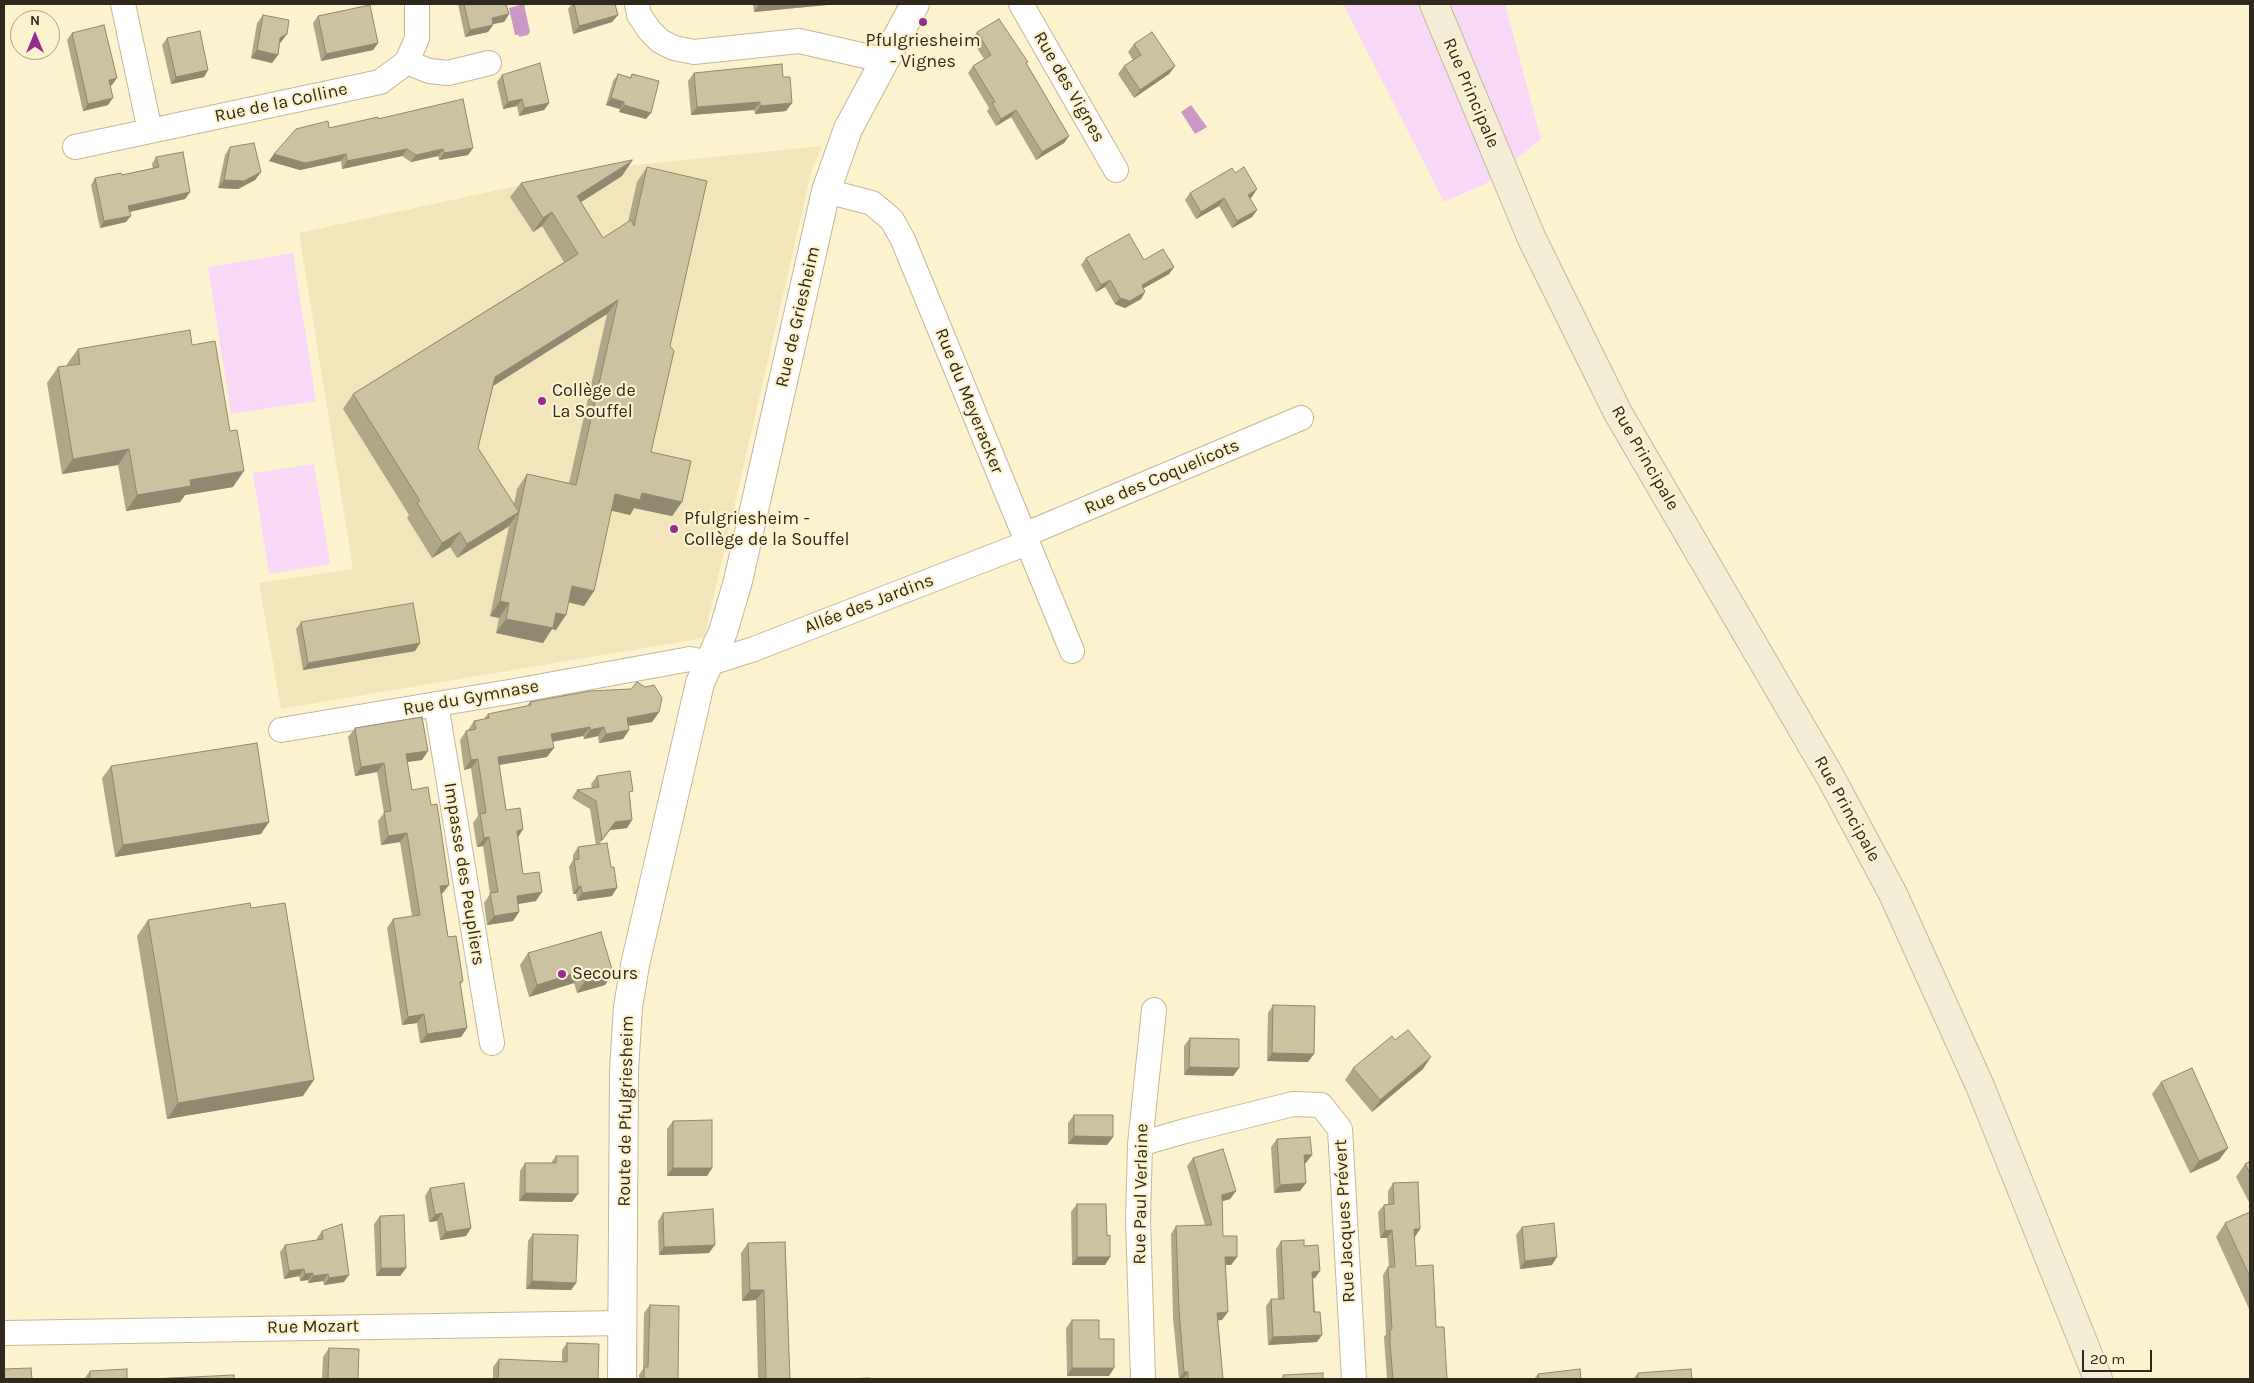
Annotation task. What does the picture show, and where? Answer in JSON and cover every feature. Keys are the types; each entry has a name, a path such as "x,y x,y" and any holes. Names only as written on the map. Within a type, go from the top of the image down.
{"main road":[{"name":"Rue Principale","path":"1434,4 1532,239 1618,412 1831,778 1893,894 1980,1086 2098,1379"}],"street":[{"path":"122,4 150,131"},
{"path":"417,4 417,38 407,62 429,71 448,73 489,63"},
{"path":"638,4 640,14 650,31 660,42 674,48 694,52 798,42 870,57 882,63"},
{"name":"Rue de Griesheim","path":"714,654 738,581 826,191 848,129 915,4"},
{"name":"Rue des Vignes","path":"1021,4 1116,170"},
{"name":"Rue de la Colline","path":"75,147 380,82 407,62"},
{"name":"Rue du Meyeracker","path":"826,191 872,203 892,220 903,240 1072,651"},
{"name":"Rue des Coquelicots","path":"1025,539 1301,418"},
{"name":"Allée des Jardins","path":"714,654 754,649 1025,539"},
{"name":"Rue du Gymnase","path":"281,730 714,654"},
{"name":"Route de Pfulgriesheim","path":"622,1379 624,1071 628,1007 645,920 700,682 714,654"},
{"name":"Impasse des Peupliers","path":"436,704 492,1043"},
{"name":"Rue Paul Verlaine","path":"1143,1379 1138,1220 1140,1144 1154,1010"},
{"name":"Rue Jacques Prévert","path":"1140,1144 1293,1104 1321,1106 1340,1129 1354,1379"},
{"name":"Rue Mozart","path":"4,1332 622,1323"}],"shaded area":[{"path":"524,4 530,32 528,35 519,37 519,35 515,35 509,8"},
{"path":"1343,4 1505,4 1541,139 1487,183 1444,202"},
{"path":"1191,105 1207,127 1195,134 1181,112"},
{"name":"Collège de La Souffel","path":"822,146 811,173 704,638 281,709 259,583 353,569 299,233 595,169"},
{"path":"293,253 316,401 231,414 208,267"},
{"path":"314,464 330,564 269,574 253,473"}],"building":[{"path":"464,4 506,4 509,14 492,18 493,25 470,30"},
{"path":"574,4 615,4 618,15 579,26"},
{"path":"370,5 378,43 326,54 318,16"},
{"path":"263,15 289,20 287,34 280,38 278,55 257,50"},
{"path":"999,19 1028,62 1026,63 1069,136 1042,152 1016,110 1001,119 992,103 995,102 973,66 991,55 977,32"},
{"path":"104,25 117,78 109,80 113,98 88,104 72,33"},
{"path":"200,31 208,70 176,77 167,38"},
{"path":"1152,32 1175,66 1140,90 1124,66 1141,55 1134,44"},
{"path":"540,63 549,103 524,108 522,99 508,102 502,75"},
{"path":"782,64 783,77 790,77 792,103 760,106 760,102 697,107 694,73"},
{"path":"618,74 631,78 632,74 659,81 651,113 624,105 624,102 611,98"},
{"path":"463,99 473,148 444,153 443,149 416,155 407,149 347,161 346,154 305,163 274,154 296,129 328,121 329,128 378,117 378,119"},
{"path":"254,143 261,172 244,181 224,180 230,147"},
{"path":"183,152 190,192 128,206 131,216 104,221 95,178 121,173 122,175 159,167 156,157"},
{"path":"632,160 577,196 603,238 631,220 634,226 647,167 707,181 670,346 674,351 651,452 691,461 682,502 642,493 640,500 615,494 594,591 572,586 566,615 556,613 553,628 506,619 509,603 500,601 519,512 467,544 460,532 442,543 417,503 420,501 353,394 578,254 552,212 543,218 521,183","holes":["618,300 576,485 527,474 519,512 478,448 495,377"]},
{"path":"1244,167 1257,189 1248,195 1257,210 1237,221 1224,198 1201,212 1190,193 1232,168 1235,173"},
{"path":"1129,234 1144,260 1163,249 1174,267 1142,285 1145,292 1130,301 1120,298 1110,280 1101,285 1086,258"},
{"path":"190,330 192,345 215,341 230,431 237,430 244,471 190,480 191,486 137,495 129,449 73,459 58,367 80,364 78,349"},
{"path":"413,603 420,643 308,663 301,622"},
{"path":"637,682 645,687 654,685 662,698 659,712 627,718 629,730 606,734 604,727 590,730 590,727 551,734 554,748 498,757 506,810 520,808 523,829 517,831 523,874 539,872 542,892 517,896 519,912 494,916 490,893 498,892 489,837 484,838 480,814 486,813 478,759 471,760 466,731 476,729 474,721 489,718 488,714 531,705 530,702 590,691 631,689"},
{"path":"422,717 428,751 406,754 412,790 428,787 431,805 437,804 449,885 440,886 448,937 456,936 463,981 460,982 467,1028 427,1034 424,1014 408,1017 393,919 420,915 407,833 388,836 384,812 391,811 384,763 361,767 355,728"},
{"path":"257,743 269,822 123,845 111,766"},
{"path":"630,771 633,791 629,792 632,820 615,822 602,840 596,801 577,790 599,787 597,776"},
{"path":"607,843 611,867 614,867 617,888 582,893 581,886 578,887 574,860 579,859 578,847"},
{"path":"250,903 251,908 285,903 314,1080 178,1103 148,920"},
{"name":"Secours","path":"601,932 613,973 585,981 582,971 537,985 528,953"},
{"path":"1273,1005 1315,1006 1314,1054 1272,1053"},
{"path":"1408,1030 1431,1057 1380,1100 1353,1068 1392,1036 1395,1040"},
{"path":"1190,1038 1239,1039 1239,1068 1189,1067"},
{"path":"2192,1068 2228,1148 2199,1161 2161,1082"},
{"path":"1074,1115 1113,1115 1113,1137 1074,1136"},
{"path":"712,1120 712,1168 673,1168 673,1121"},
{"path":"1310,1137 1312,1155 1304,1155 1306,1183 1280,1185 1277,1139"},
{"path":"1223,1149 1236,1191 1222,1195 1223,1236 1237,1236 1237,1257 1225,1257 1228,1312 1217,1313 1223,1379 1188,1379 1188,1372 1184,1372 1179,1310 1176,1226 1212,1225 1193,1158"},
{"path":"556,1156 578,1156 578,1194 525,1193 525,1163 556,1163"},
{"path":"2250,1161 2250,1174 2245,1164"},
{"path":"1418,1182 1420,1229 1414,1229 1416,1266 1433,1265 1436,1327 1444,1327 1447,1379 1393,1379 1388,1267 1395,1267 1392,1230 1385,1231 1384,1205 1394,1204 1393,1183"},
{"path":"464,1183 471,1228 446,1232 442,1213 435,1215 430,1188"},
{"path":"1077,1204 1106,1204 1107,1236 1110,1235 1110,1257 1077,1257"},
{"path":"713,1209 715,1245 664,1247 663,1213"},
{"path":"2250,1212 2250,1277 2225,1223"},
{"path":"404,1215 406,1268 381,1268 380,1216"},
{"path":"1554,1223 1557,1257 1525,1261 1522,1227"},
{"path":"342,1224 349,1275 329,1278 328,1274 313,1276 313,1273 305,1274 304,1269 289,1271 285,1245 323,1239 322,1231"},
{"path":"533,1234 578,1235 576,1283 532,1281"},
{"path":"1304,1240 1304,1246 1318,1245 1320,1271 1312,1272 1314,1312 1320,1312 1322,1335 1273,1337 1271,1299 1284,1299 1281,1241"},
{"path":"785,1242 790,1379 766,1379 764,1290 750,1290 748,1243"},
{"path":"650,1305 679,1306 678,1379 644,1379 644,1367 648,1367"},
{"path":"1072,1320 1099,1320 1099,1339 1114,1339 1114,1368 1072,1368"},
{"path":"567,1343 599,1344 598,1379 498,1379 499,1359 567,1362"},
{"path":"329,1348 359,1349 358,1379 328,1379"},
{"path":"31,1368 32,1379 4,1379 4,1369"},
{"path":"127,1369 127,1379 90,1379 90,1371"},
{"path":"1580,1369 1581,1379 1539,1379 1538,1374"},
{"path":"1691,1369 1692,1379 1638,1379 1638,1373"},
{"path":"1323,1373 1323,1379 1283,1379 1283,1375"},
{"path":"234,1375 234,1379 150,1379"}],"place":[{"name":"Pfulgriesheim - Vignes","path":"923,22"},
{"name":"Collège de La Souffel","path":"542,401"},
{"name":"Pfulgriesheim - Collège de la Souffel","path":"674,529"},
{"name":"Secours","path":"562,974"}]}
